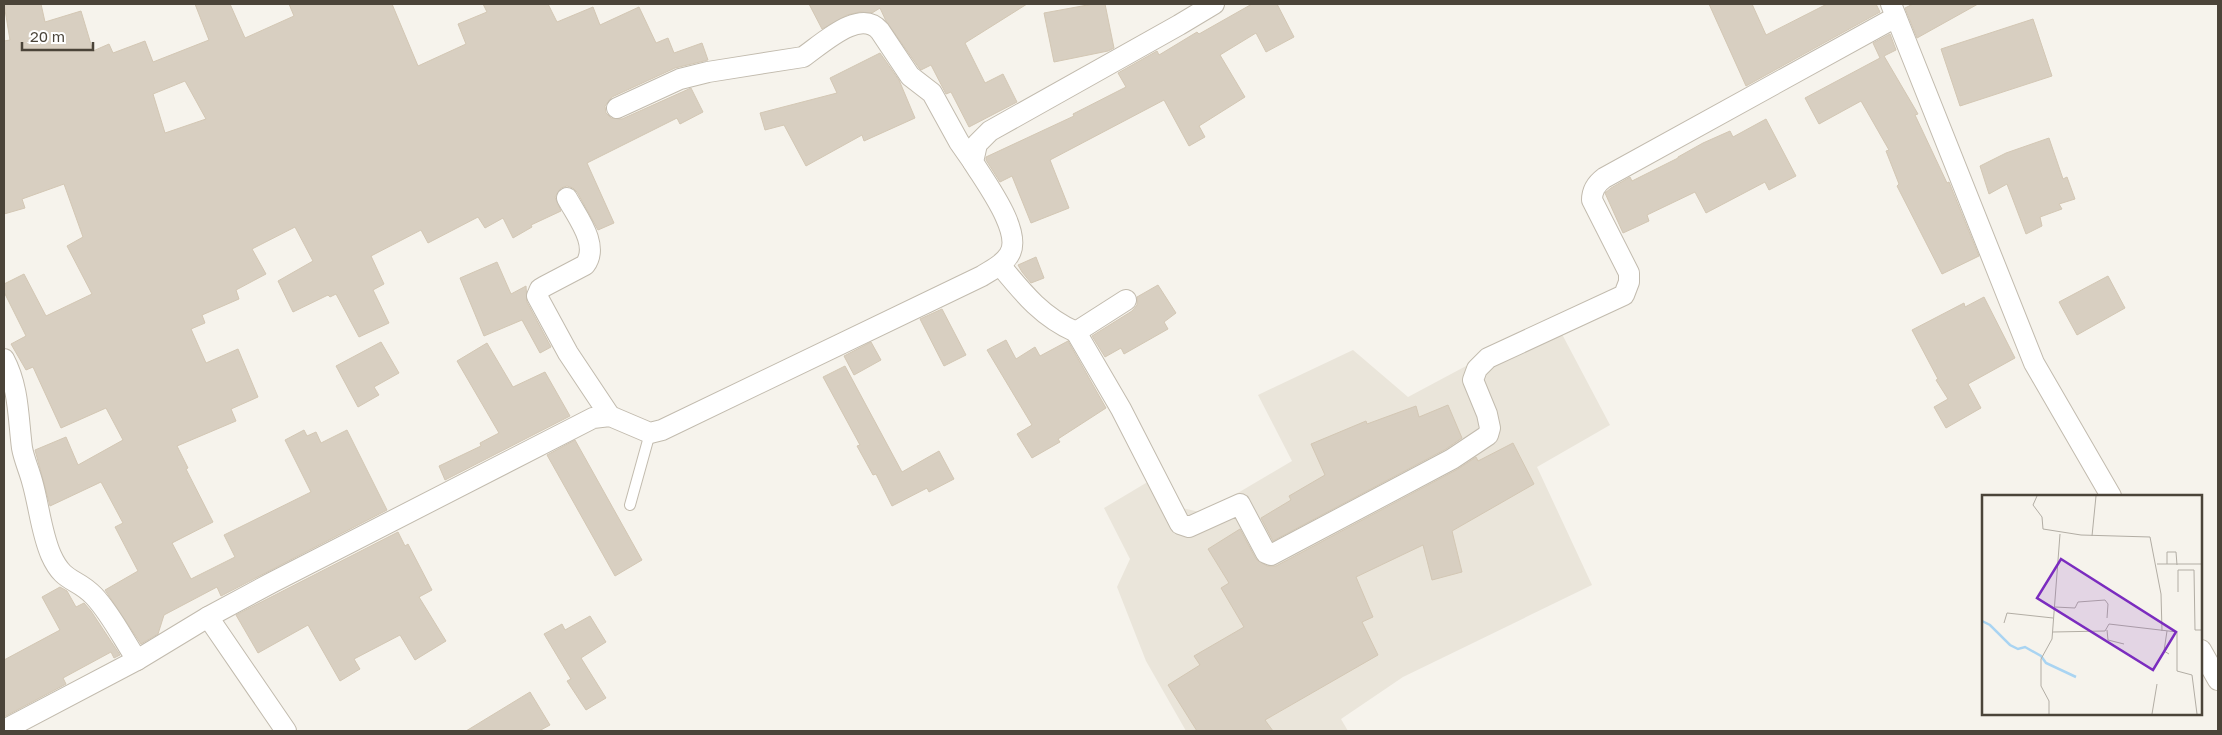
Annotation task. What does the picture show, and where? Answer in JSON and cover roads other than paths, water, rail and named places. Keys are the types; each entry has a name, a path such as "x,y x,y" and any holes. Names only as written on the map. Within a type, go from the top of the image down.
{"street":[{"path":"973,162 977,144 990,131 1214,4"},
{"path":"1000,265 1032,302 1056,323 1076,332 1121,409 1180,524 1189,527 1240,504 1266,553 1271,555 1452,459 1488,434 1490,428 1487,414 1473,380 1480,365 1488,358 1504,350 1624,295 1629,282 1629,273 1592,200 1592,193 1596,185 1604,178 1894,10 2034,363 2110,495"},
{"path":"4,730 137,660 208,617 281,577 593,418 610,416 650,433 662,430 982,276 1000,265 1010,255 1013,242 1011,226 959,142 932,93 910,76 876,25 869,22 860,22 822,41 815,49 803,57 708,72 680,79 617,108"},
{"path":"567,198 590,244 589,260 585,265 545,286 538,292 537,296 568,354 610,416"},
{"path":"1076,332 1126,300"},
{"path":"4,359 15,384 22,450 51,555 59,571 68,580 84,587 99,602 137,660"},
{"path":"208,617 286,731"},
{"path":"2202,652 2218,680"}],"lane":[{"path":"630,505 650,433"}]}
